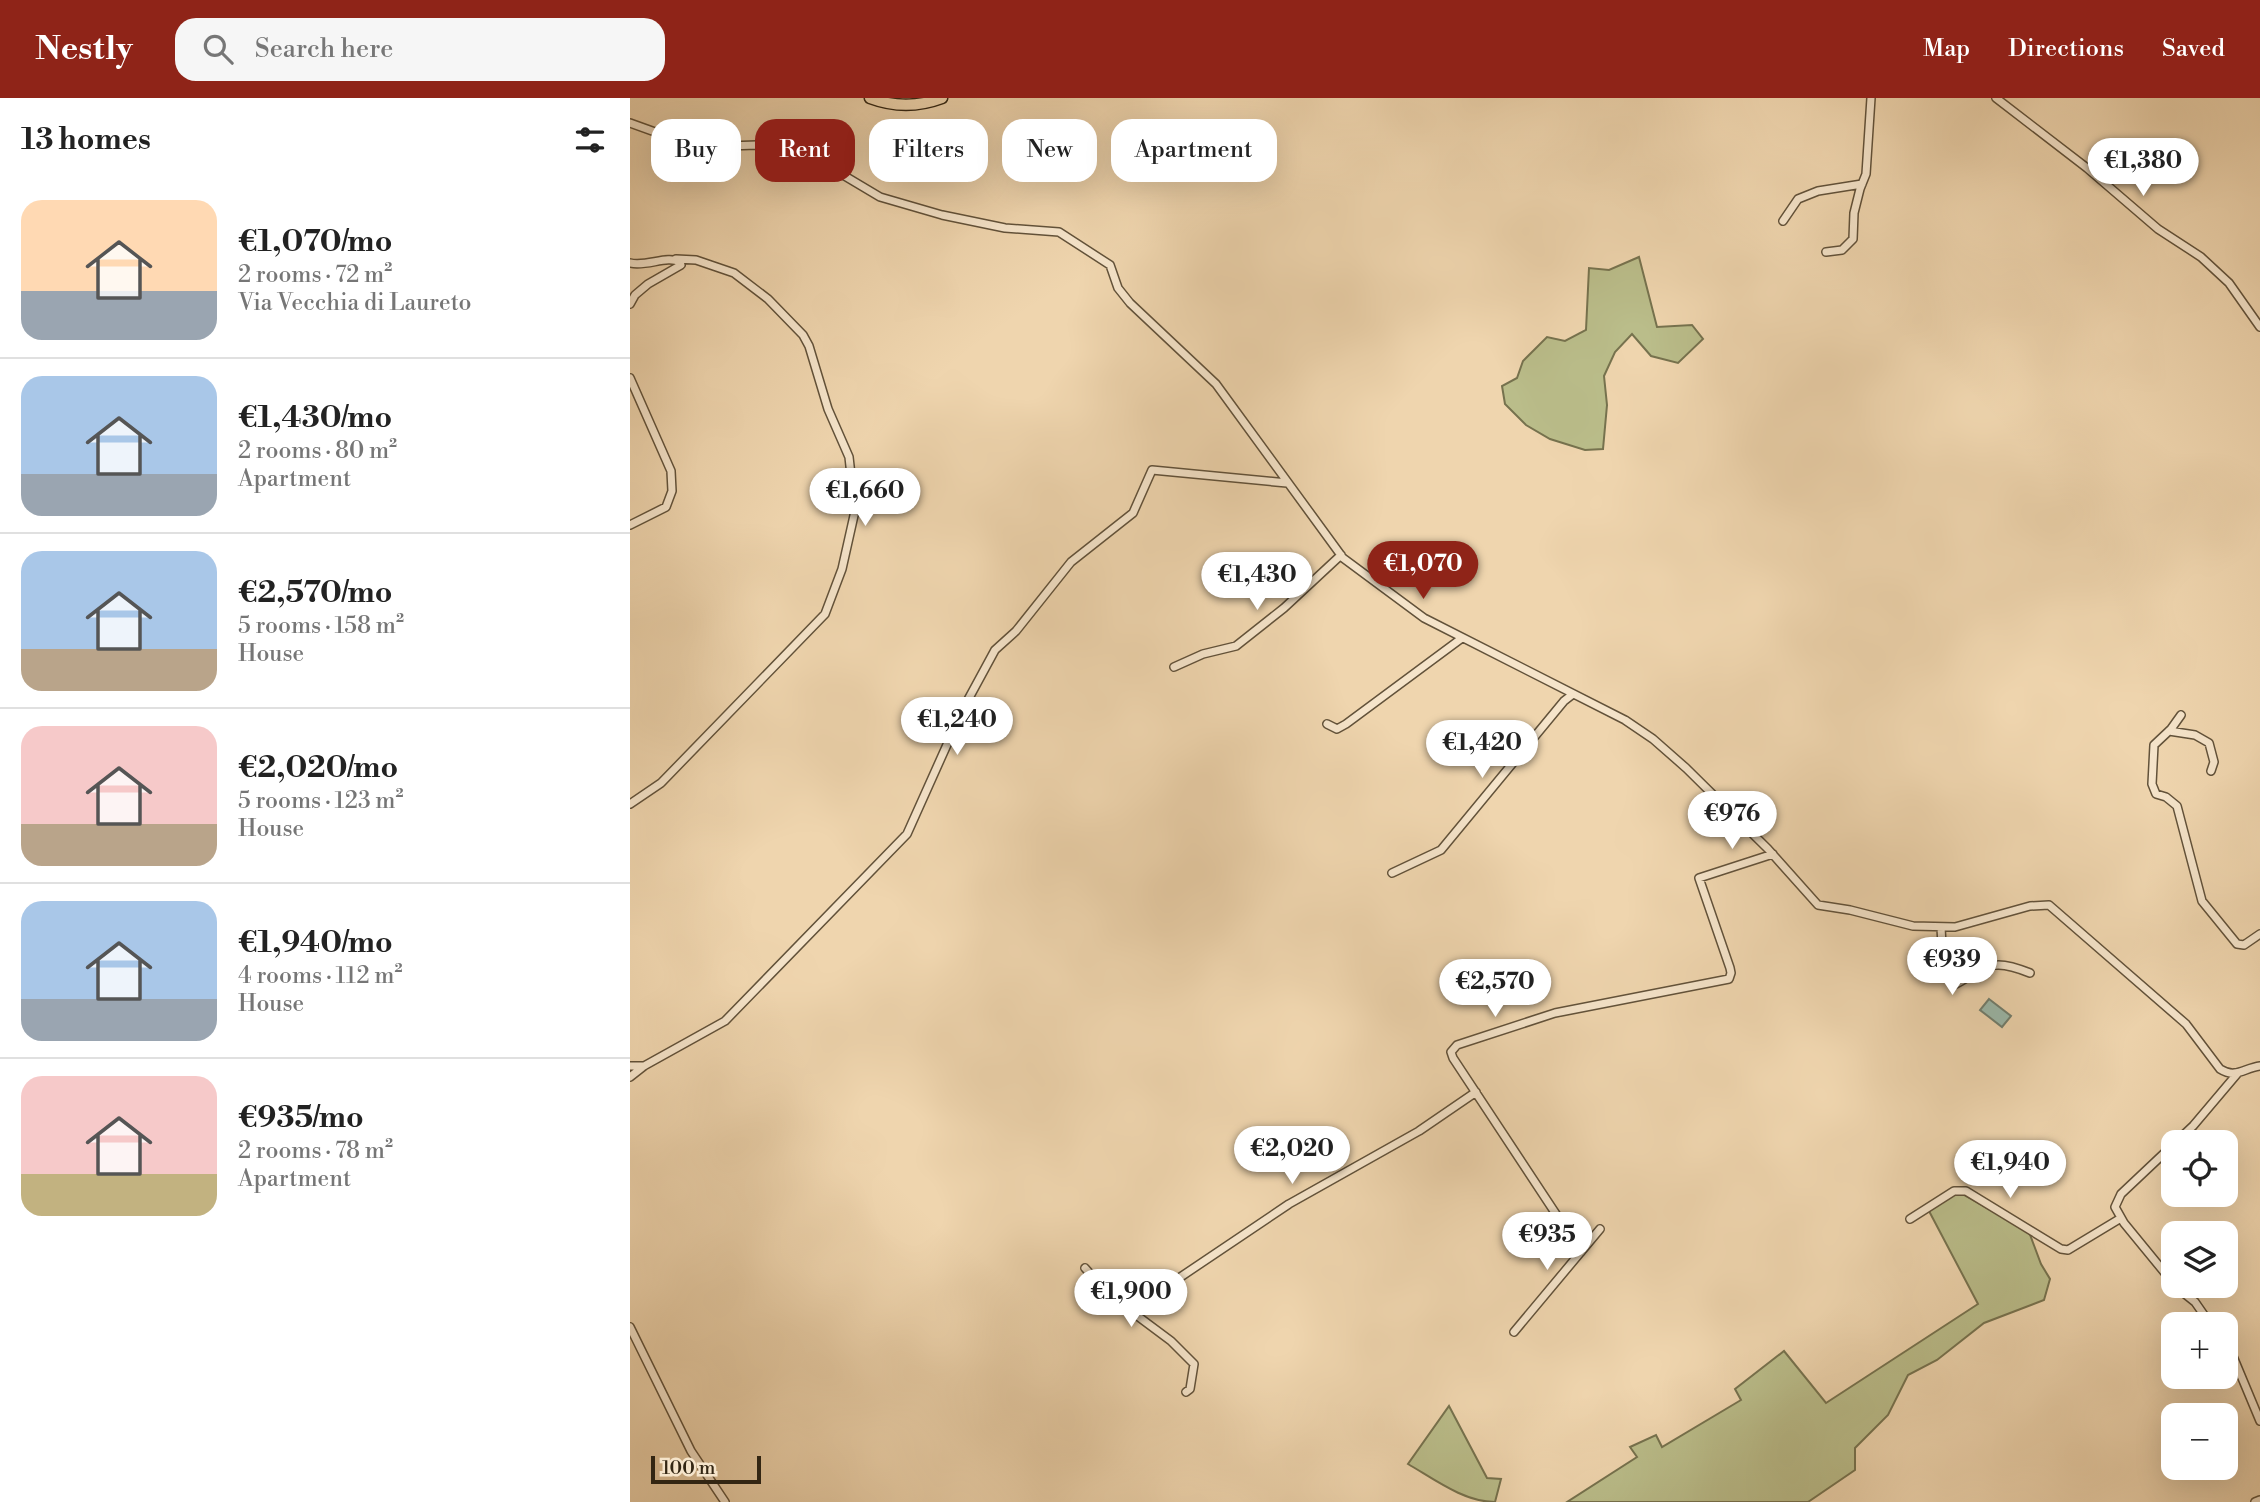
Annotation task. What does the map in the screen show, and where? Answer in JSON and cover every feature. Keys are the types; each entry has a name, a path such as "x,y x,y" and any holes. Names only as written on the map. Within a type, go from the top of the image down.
{"main road":[{"path":"870,98 909,106 942,98"}],"street":[{"path":"1826,252 1842,250 1853,239 1854,213 1866,174 1871,98"},
{"path":"1996,98 2087,168 2158,229 2201,257 2229,283 2260,327"},
{"path":"630,123 680,141 727,146 757,145 800,156 833,169 880,197 942,215 1004,228 1059,232 1110,265 1118,289 1130,303 1216,384 1340,555 1424,618 1625,720 1653,739 1773,854 1818,905 1850,909 1913,926 1941,927 1955,927 2030,906 2049,905 2186,1024 2220,1069 2226,1073 2237,1074 2260,1066"},
{"path":"1783,221 1798,199 1818,191 1862,184"},
{"path":"630,263 649,265 676,259 696,260 734,273 768,299 803,335 809,346 828,410 849,457 855,511 842,569 825,614 661,783 630,804"},
{"path":"630,304 657,277 678,268 681,265 676,259"},
{"path":"630,378 671,471 672,491 666,507 630,525"},
{"path":"630,1077 644,1066 725,1021 907,834 963,709 995,650 1016,631 1071,562 1133,513 1152,470 1287,483"},
{"path":"1174,667 1203,654 1236,646 1284,608 1340,555"},
{"path":"1327,724 1337,729 1346,724 1462,638"},
{"path":"1392,873 1441,850 1564,701 1573,694"},
{"path":"2181,715 2154,745 2152,784 2156,794 2166,797 2177,806 2202,901 2237,944 2244,946 2260,934"},
{"path":"2169,731 2195,735 2209,743 2214,762 2211,771"},
{"path":"1581,1252 1451,1052 1457,1045 1555,1013 1728,979 1730,968 1699,878 1773,854"},
{"path":"1941,927 1947,976 1956,984 1990,964 2009,964 2030,973"},
{"path":"630,1066 644,1066"},
{"path":"2188,1130 2237,1074"},
{"path":"1130,1311 1289,1204 1419,1131 1476,1092"},
{"path":"2161,1156 2121,1194 2115,1206 2121,1218 2161,1269"},
{"path":"1910,1219 1954,1191 1966,1191 2061,1249 2068,1250 2121,1218"},
{"path":"1514,1332 1600,1229"},
{"path":"1085,1268 1108,1294 1171,1341 1194,1364 1190,1389 1186,1392"},
{"path":"2189,1298 2201,1312"},
{"path":"630,1327 691,1451 725,1502"},
{"path":"2238,1368 2260,1421"}],"green space":[{"path":"1639,257 1657,327 1692,325 1703,339 1678,363 1651,356 1632,334 1615,352 1604,376 1607,405 1603,449 1585,450 1550,439 1526,425 1505,404 1502,386 1517,378 1523,361 1547,337 1565,341 1586,330 1589,268 1609,270"},
{"path":"1952,1195 1964,1195 2029,1232 2050,1279 2044,1300 1984,1323 1937,1360 1908,1375 1888,1415 1855,1448 1855,1470 1808,1502 1567,1502 1637,1457 1630,1447 1656,1435 1662,1447 1741,1400 1735,1389 1784,1351 1826,1403 1978,1304 1929,1211"},
{"path":"1449,1406 1487,1478 1501,1479 1495,1502 1461,1494 1408,1464"}],"shaded area":[{"path":"1989,999 2011,1016 2002,1027 1980,1010"}]}
